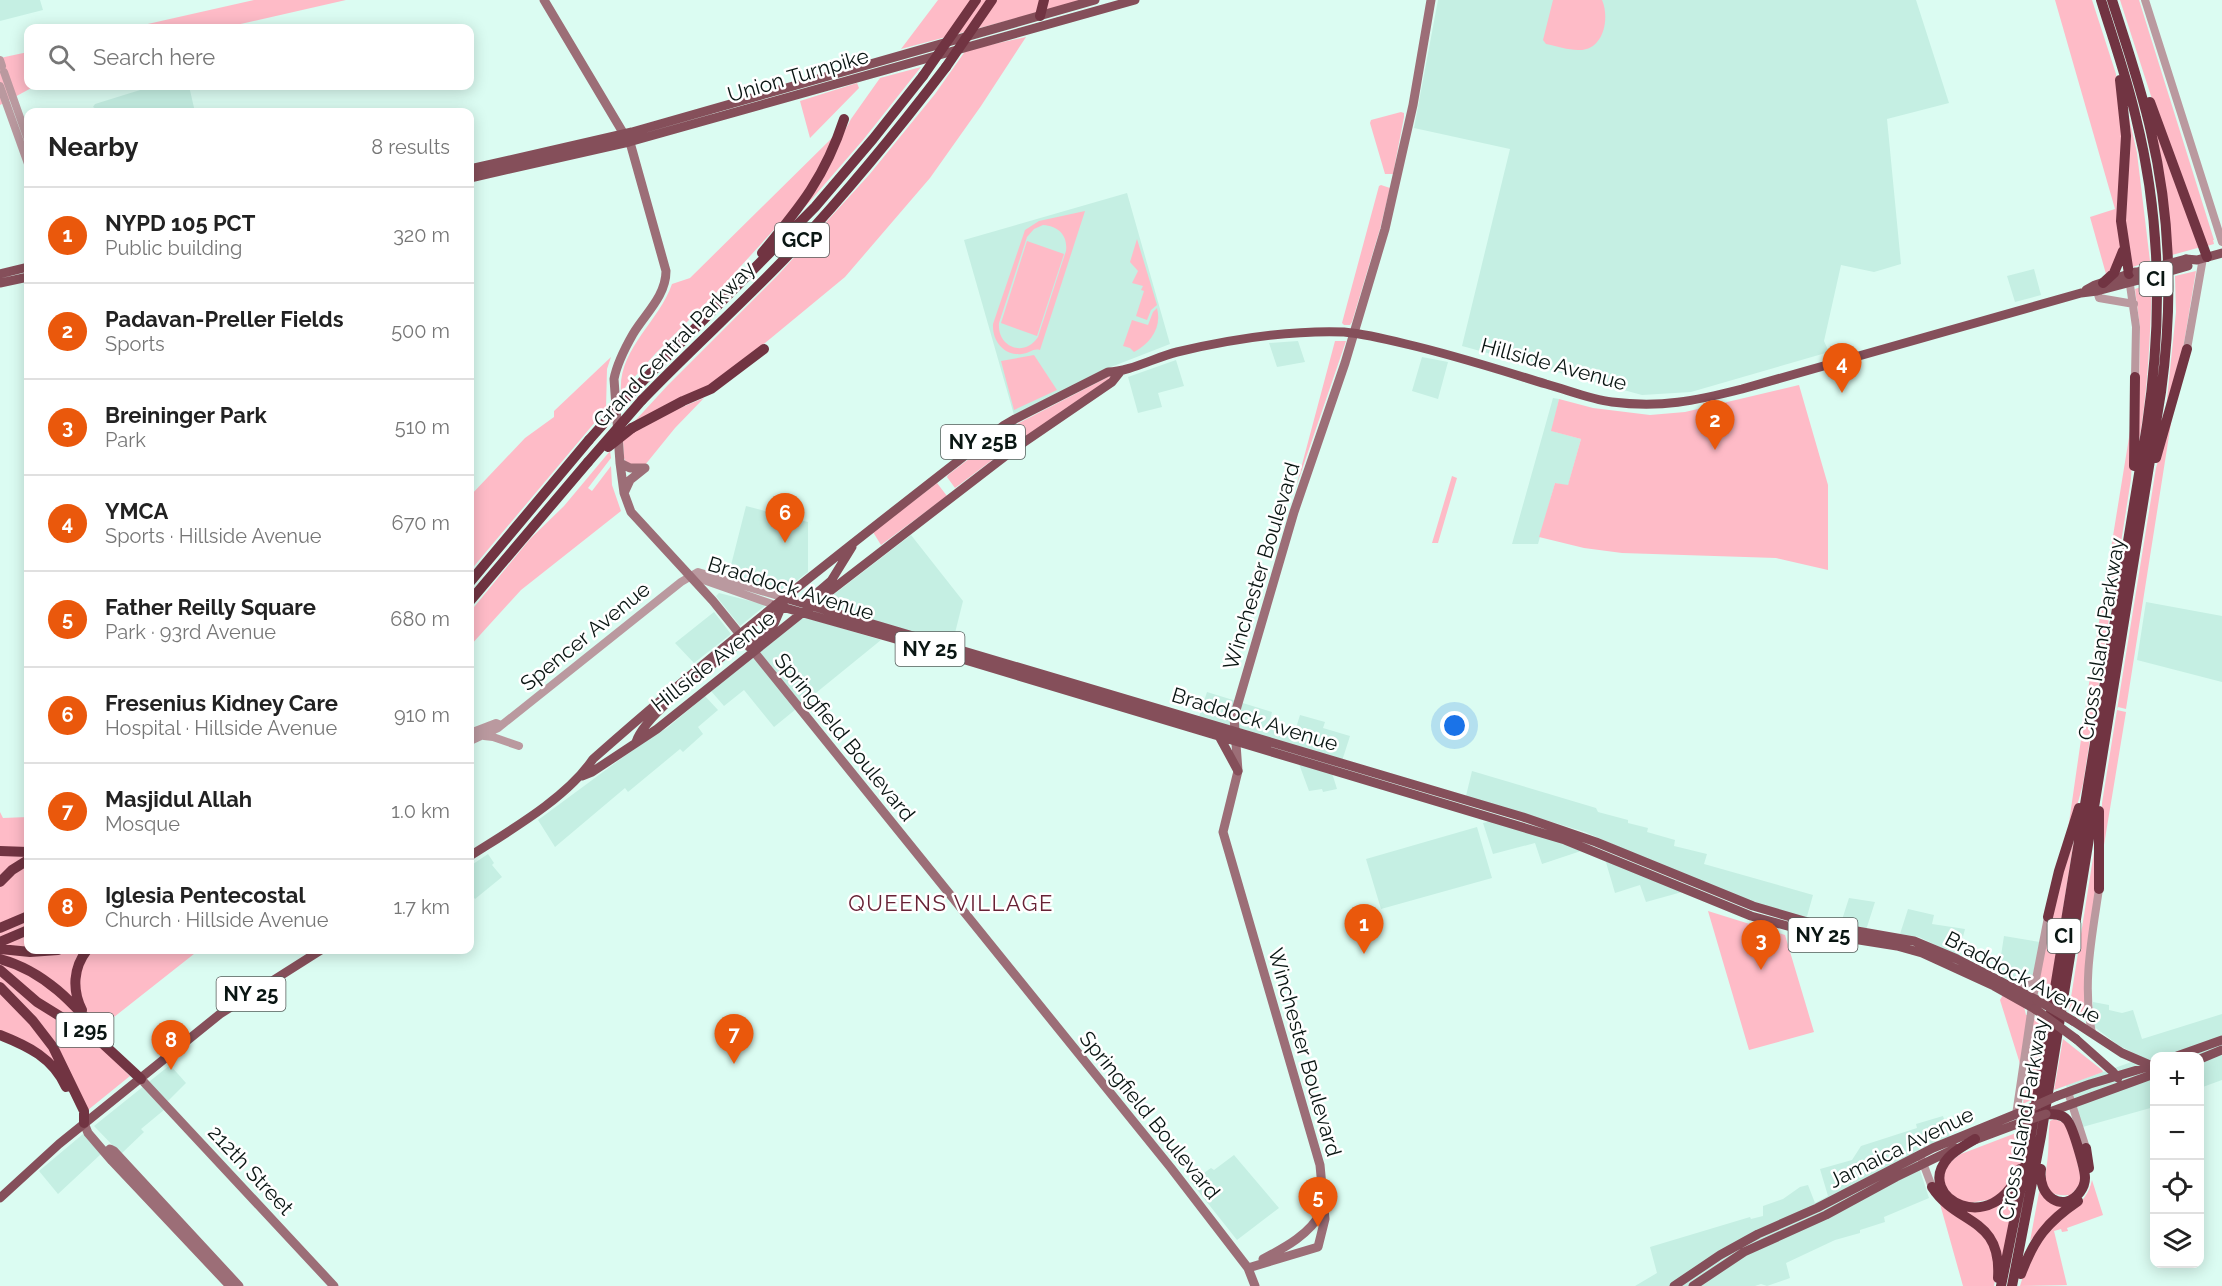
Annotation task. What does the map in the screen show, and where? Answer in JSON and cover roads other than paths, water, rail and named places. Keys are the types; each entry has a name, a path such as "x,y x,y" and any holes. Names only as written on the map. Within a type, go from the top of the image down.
{"highway":[{"name":"Grand Central Parkway","path":"474,577 630,394 751,274 873,140 923,76 976,0"},
{"name":"Grand Central Parkway","path":"474,596 642,400 760,284 824,217 889,141 946,67 992,0"},
{"path":"1040,16 1044,0"},
{"name":"Cross Island Parkway","path":"2014,1286 2042,1136 2154,364 2157,312 2156,252 2149,185 2140,133 2101,0"},
{"name":"Cross Island Parkway","path":"2001,1286 2030,1147 2146,484 2166,354 2169,299 2164,206 2142,96 2112,0"},
{"path":"2111,33 2125,118 2126,144 2120,212 2123,248 2134,277"},
{"path":"2123,34 2140,69 2202,258"},
{"path":"672,351 761,254 810,195 834,149 844,119"},
{"path":"2100,287 2114,273 2123,248"},
{"path":"2146,484 2156,460 2187,349"},
{"path":"588,462 632,428 711,389 764,350"},
{"path":"2130,528 2135,451 2135,377"},
{"path":"2099,747 2100,889"},
{"path":"2048,917 2099,747"},
{"path":"0,851 24,852"},
{"path":"0,882 24,862"},
{"path":"5,926 24,918"},
{"path":"0,942 24,932"},
{"path":"0,949 24,951"},
{"path":"85,954 78,965 75,989 82,1009 112,1051"},
{"path":"1,964 21,966 45,979 60,991 97,1030"},
{"name":"I 295","path":"1,964 37,1002 86,1031 112,1051 141,1079"},
{"name":"I 295","path":"0,987 33,1020 53,1047 84,1111 84,1124"},
{"path":"0,1034 26,1047 56,1068 84,1124"},
{"path":"2042,1136 2040,1179 2042,1190 2056,1200 2063,1201 2072,1198 2080,1191 2085,1174 2070,1124 2063,1117 2052,1113"},
{"path":"1975,1139 1950,1156 1941,1174 1941,1186 1947,1197 1966,1208 1990,1204 2007,1193 2015,1182 2030,1147"},
{"path":"2014,1286 2038,1236 2052,1220 2082,1198 2086,1192 2090,1175 2086,1148"},
{"path":"1932,1187 1943,1202 1973,1221 1986,1233 1998,1259 1996,1286"}],"main road":[{"name":"Springfield Boulevard","path":"544,0 634,154 666,276 663,289 632,336 616,366 614,379 624,493 633,515 713,601 1171,1168 1248,1268 1255,1286"},
{"name":"Union Turnpike","path":"474,168 626,138 1095,0"},
{"name":"Union Turnpike","path":"474,177 1135,0"},
{"name":"Winchester Boulevard","path":"1248,1268 1318,1247 1324,1225 1322,1175 1318,1157 1223,832 1238,771 1234,717 1291,523 1355,333 1392,201 1413,105 1431,0"},
{"name":"Hillside Avenue","path":"474,854 506,834 582,776 592,772 657,729 746,643 781,603 856,540 1015,418 1108,372 1120,372 1157,358 1239,339 1282,333 1355,333 1451,355 1601,400 1669,405 1742,389 2222,253"},
{"path":"0,274 24,268"},
{"path":"0,283 24,278"},
{"name":"Hillside Avenue","path":"582,776 593,759 746,643 806,607 1017,447 1112,382 1120,372"},
{"path":"620,463 630,468 645,468 630,480 624,493"},
{"path":"806,607 831,581 856,540"},
{"path":"636,742 639,733 660,710 774,624 781,603"},
{"name":"Braddock Avenue","path":"781,603 806,607 892,638 1236,737 1565,840 1751,916 1809,932 1897,946 1922,953 2073,1021 2150,1069"},
{"name":"Braddock Avenue","path":"1072,688 1219,736 1236,737 1533,820 1596,842 1752,906 1811,923 1914,941 2018,989 2101,1060 2123,1086"},
{"path":"1219,736 1238,771"},
{"name":"NY 25","path":"0,1198 84,1124 220,1014 315,954"},
{"path":"2188,1052 2222,1040"},
{"path":"2101,1060 2109,1056 2110,1046"},
{"path":"2204,1057 2222,1050"},
{"name":"Jamaica Avenue","path":"1674,1286 1720,1255 1758,1234 2026,1110 2068,1092 2116,1076 2150,1070"},
{"name":"Jamaica Avenue","path":"1693,1286 1744,1252 1826,1215 1922,1159 2123,1086 2150,1071"},
{"name":"212th Street","path":"141,1079 334,1286"},
{"path":"84,1124 88,1133 106,1153 134,1178 229,1282 239,1286"},
{"path":"1248,1268 1304,1234 1316,1222 1322,1211"}],"street":[{"path":"2145,0 2222,242"},
{"path":"2,66 24,129"},
{"path":"0,86 24,153"},
{"path":"2187,349 2202,258"},
{"path":"2134,277 2135,377"},
{"path":"2100,287 2099,298 2134,304"},
{"name":"Braddock Avenue","path":"691,576 698,572 781,603"},
{"name":"Braddock Avenue","path":"691,576 732,591 781,603"},
{"name":"Spencer Avenue","path":"474,739 498,728 691,576"},
{"path":"713,601 718,591 732,591"},
{"name":"Spencer Avenue","path":"474,731 496,723 501,725"},
{"path":"482,736 493,736 519,746"},
{"path":"2092,1033 2087,982 2089,954 2100,889"},
{"name":"Cross Island Parkway","path":"2016,1115 2048,917"},
{"path":"2018,989 2036,980"},
{"path":"2068,1092 2086,1148"},
{"path":"1922,1159 1932,1187"}],"place":[{"name":"YMCA","path":"1842,393"},
{"name":"Padavan-Preller Fields","path":"1715,450"},
{"name":"Fresenius Kidney Care","path":"785,543"},
{"name":"NYPD 105 PCT","path":"1364,954"},
{"name":"Breininger Park","path":"1761,970"},
{"name":"Masjidul Allah","path":"734,1064"},
{"name":"Iglesia Pentecostal","path":"171,1070"},
{"name":"Father Reilly Square","path":"1318,1227"}],"district":[{"name":"QUEENS VILLAGE","path":"951,903"}]}
